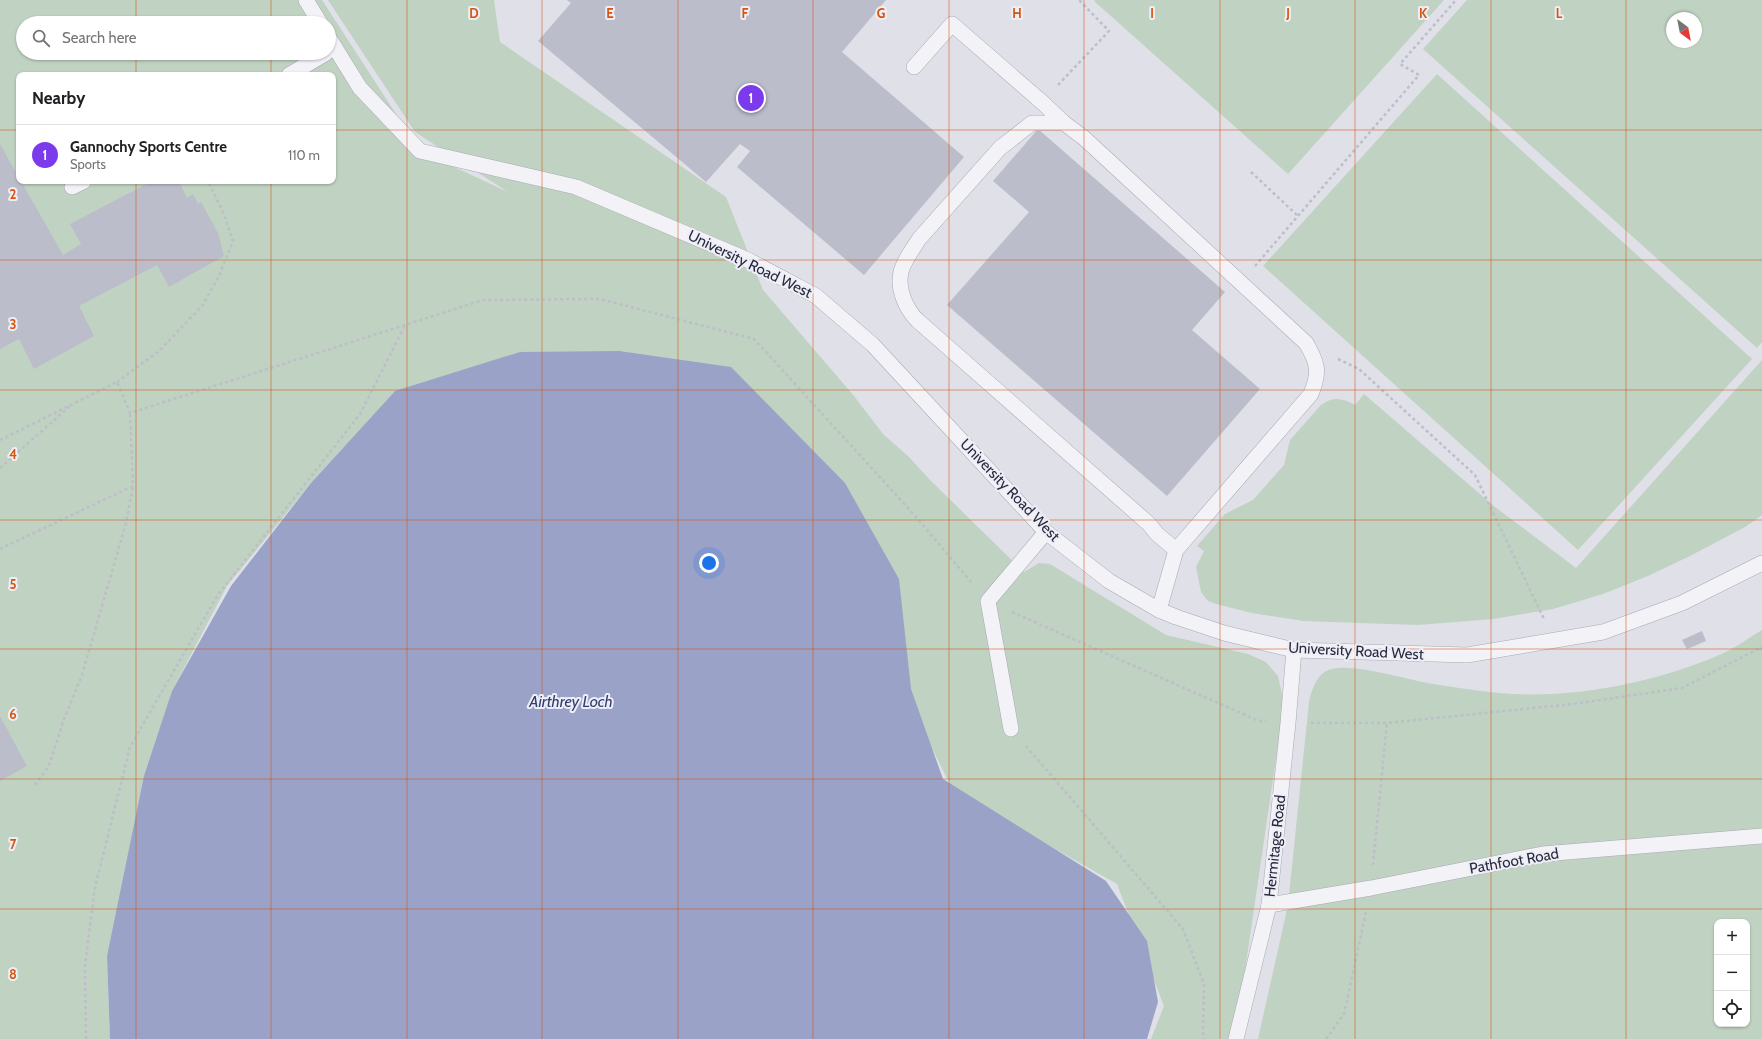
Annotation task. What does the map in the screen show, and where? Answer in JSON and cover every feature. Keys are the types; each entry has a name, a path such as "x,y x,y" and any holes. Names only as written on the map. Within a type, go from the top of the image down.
{"lane":[{"path":"306,0 316,16"},
{"path":"914,67 952,24 1064,123 1084,138 1240,283 1306,342 1314,357 1318,370 1311,394 1176,550 1159,610"},
{"name":"University Road West","path":"336,56 360,88 420,151 576,187 748,260 816,296 873,345 1046,532 1109,581 1159,610 1224,633 1294,650 1467,655 1603,632 1675,605 1762,563"},
{"path":"294,72 312,60"},
{"path":"1064,123 1032,123 1000,148 919,239 908,256 901,272 904,301 911,314 917,320 1149,524 1176,550"},
{"path":"1011,729 988,601 1046,532"},
{"name":"Hermitage Road","path":"1236,1039 1269,905 1294,650"},
{"name":"Pathfoot Road","path":"1269,905 1371,888 1543,854 1762,836"}],"path":[{"path":"1043,103 1063,78 1109,31 1079,0"},
{"path":"1240,283 1419,75 1400,64 1456,0"},
{"path":"1252,172 1298,216"},
{"path":"0,440 117,382 159,351 202,306 219,276 233,241 224,212 210,184"},
{"path":"130,413 483,300 600,299 754,339 909,509 988,601 1258,721 1288,723 1387,722 1573,704 1682,688 1762,647"},
{"path":"86,1039 85,965 95,887 130,747 217,596 360,414 405,325"},
{"path":"1306,342 1359,369 1475,475 1554,640"},
{"path":"35,785 49,766 82,676 126,523 133,486 130,413 117,382"},
{"path":"0,468 74,403"},
{"path":"0,549 133,486"},
{"path":"1326,1039 1344,1014 1371,888 1387,722"},
{"path":"1011,729 1183,929 1204,984 1203,1039"}],"green space":[{"path":"0,0 322,0 332,16 16,16 16,60 336,60 336,22 420,151 508,192 415,132 328,0 494,0 500,42 726,197 763,290 854,396 883,434 908,456 929,479 1024,572 1039,563 1050,564 1166,635 1248,654 1266,662 1278,676 1284,704 1235,1039 1151,1039 1164,1006 1117,884 953,791 911,705 395,391 311,483 227,586 172,691 107,956 110,1039 0,1039"},
{"path":"1444,0 1288,174 1094,1"},
{"path":"1467,0 1762,0 1762,342 1757,348 1423,49"},
{"path":"1437,74 1752,359 1578,550 1263,266"},
{"path":"1762,360 1762,515 1745,527 1648,576 1603,594 1553,609 1493,619 1418,625 1303,621 1252,613 1216,604 1208,601 1201,592 1196,567 1204,551 1197,546 1225,514 1253,500 1284,465 1290,440 1320,406 1333,399 1346,401 1355,405 1364,394 1495,507 1576,568"},
{"path":"1762,630 1762,1039 1258,1039 1288,905 1309,702 1316,682 1322,674 1332,669 1354,668 1433,684 1474,690 1499,693 1556,694 1586,691 1644,680 1700,663 1735,647"}],"water":[{"name":"Airthrey Loch","path":"619,351 731,367 845,483 899,579 911,689 943,779 1106,881 1147,941 1158,1002 1147,1039 110,1039 107,956 144,776 172,691 231,586 311,483 395,391 520,352"}],"building":[{"path":"567,0 886,0 842,52 964,157 864,275 737,167 750,151 740,144 706,182 538,41 571,3"},
{"path":"1038,129 1225,292 1192,330 1260,389 1167,496 947,305 1029,212 993,181"},
{"path":"0,144 16,173 16,184 23,184 63,255 81,244 70,224 146,184 180,184 187,198 193,194 198,204 201,202 218,233 224,256 169,287 157,265 79,306 94,336 34,369 19,339 0,349"},
{"path":"1702,631 1706,641 1687,649 1682,640"},
{"path":"0,716 27,766 0,781"}],"place":[{"name":"Gannochy Sports Centre","path":"751,98"}]}
